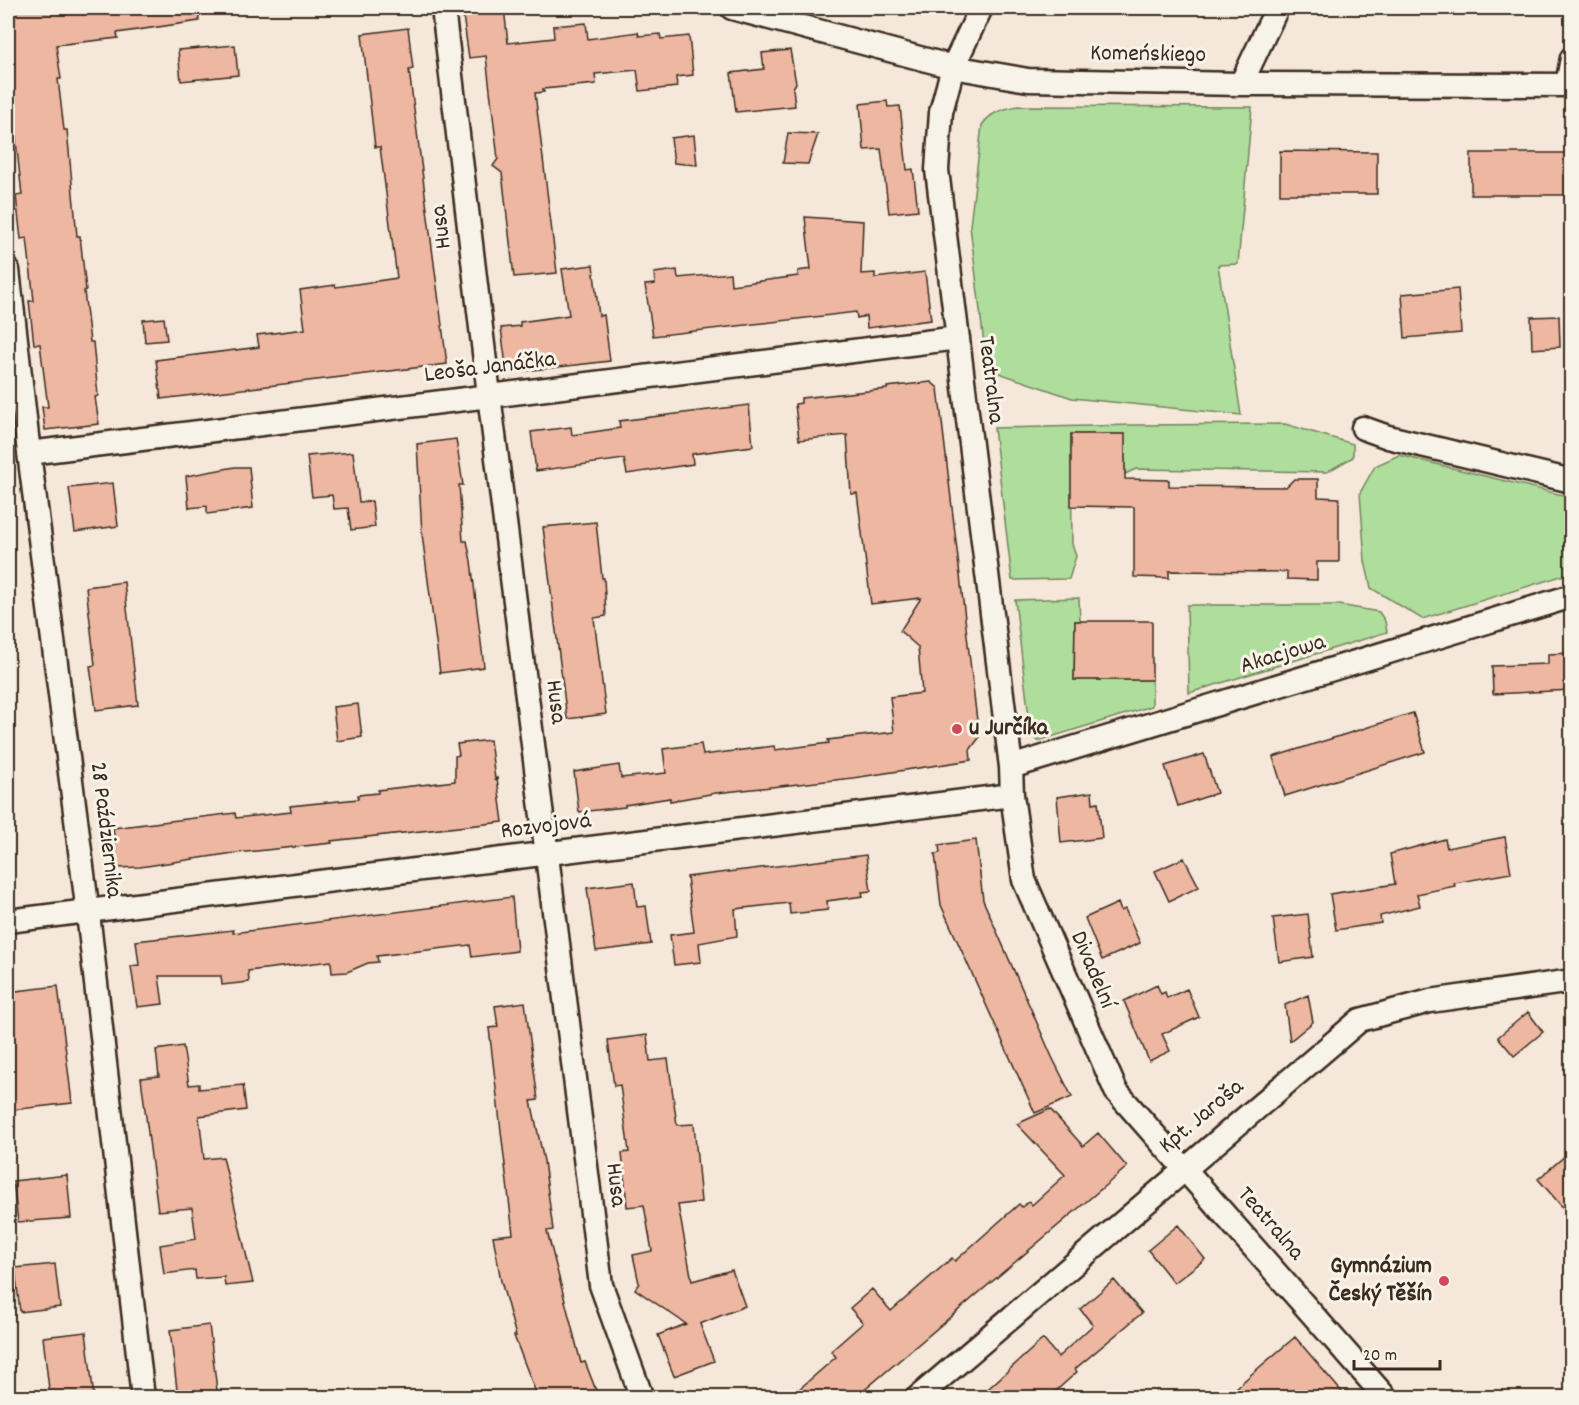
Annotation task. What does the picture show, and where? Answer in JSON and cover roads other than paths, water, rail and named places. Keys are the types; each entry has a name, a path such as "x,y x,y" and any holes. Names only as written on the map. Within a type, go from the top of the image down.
{"street":[{"name":"Husa","path":"443,8 600,1285 642,1398"},
{"name":"Komeńskiego","path":"732,8 953,67 1028,80 1241,84 1570,85"},
{"name":"Teatralna","path":"981,8 953,67 941,112 937,170 1011,767"},
{"path":"1241,84 1278,8"},
{"path":"1570,85 1572,58"},
{"name":"28 Października","path":"8,270 88,913 143,1398"},
{"name":"Leoša Janáčka","path":"29,453 958,338"},
{"path":"1363,428 1388,438 1572,482"},
{"name":"Akacjowa","path":"1011,767 1572,596"},
{"name":"Divadelní","path":"1011,767 1012,795 1024,880 1116,1091 1184,1168"},
{"name":"Rozvojová","path":"8,921 88,913 1012,795"},
{"name":"Kpt. Jaroša","path":"917,1398 1360,1020 1430,1000 1572,981"},
{"name":"Teatralna","path":"1184,1168 1386,1398"}],"place":[{"name":"u Jurčíka","path":"957,729"},
{"name":"Gymnázium Český Těšín","path":"1444,1281"}]}
